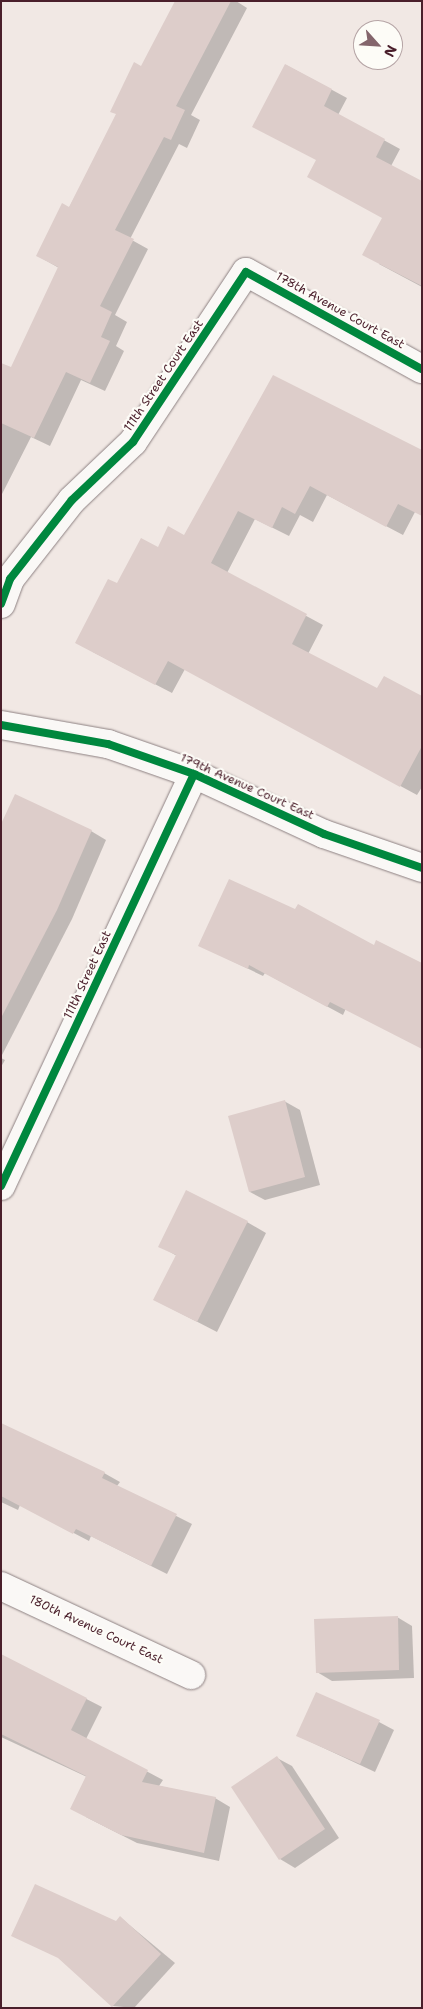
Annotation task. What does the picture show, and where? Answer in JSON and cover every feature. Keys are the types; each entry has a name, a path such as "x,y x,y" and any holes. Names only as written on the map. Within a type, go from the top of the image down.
{"street":[{"name":"178th Avenue Court East","path":"246,272 422,369"},
{"name":"111th Street Court East","path":"1,604 10,579 72,500 133,442 246,272"},
{"name":"179th Avenue Court East","path":"1,725 108,744 194,774 324,834 422,868"},
{"name":"111th Street East","path":"1,1186 194,774"},
{"name":"180th Avenue Court East","path":"1,1586 191,1675"}],"building":[{"path":"175,1 231,1 176,106 185,110 171,140 164,137 115,230 134,239 100,306 112,312 101,337 110,341 90,383 66,372 34,438 1,423 1,363 11,367 58,267 36,256 62,203 69,207 116,114 110,112 134,62 141,66"},
{"path":"285,64 332,89 324,106 385,139 376,157 422,181 422,286 362,255 382,218 307,177 316,160 252,127"},
{"path":"273,375 422,450 422,516 398,504 386,527 310,486 295,514 282,507 272,528 238,511 211,563 307,614 292,644 377,688 384,676 422,696 422,746 400,787 168,661 155,685 75,643 108,579 117,583 141,538 158,547 168,526 184,535"},
{"path":"15,794 92,830 57,910 1,1018 1,824"},
{"path":"229,879 295,909 298,904 374,945 376,940 422,963 422,1049 330,1002 327,1007 249,965 248,969 198,946"},
{"path":"285,1100 305,1177 249,1192 228,1116"},
{"path":"186,1190 248,1221 197,1322 153,1300 176,1255 158,1247"},
{"path":"1,1423 105,1472 102,1478 177,1514 151,1566 76,1529 73,1534 1,1496"},
{"path":"398,1616 399,1670 316,1673 314,1619"},
{"path":"1,1654 87,1698 71,1730 148,1770 142,1782 216,1797 204,1853 121,1835 70,1809 86,1776 1,1734"},
{"path":"316,1692 380,1720 360,1764 296,1736"},
{"path":"277,1756 325,1829 279,1860 231,1787"},
{"path":"35,1884 116,1921 120,1916 161,1954 112,2007 58,1958 11,1936"}],"cycle path":[{"path":"1,604 10,579 72,500 133,442 246,272 422,369"},
{"path":"1,725 108,744 194,774 324,834 422,868"},
{"path":"1,1186 194,774"}]}
